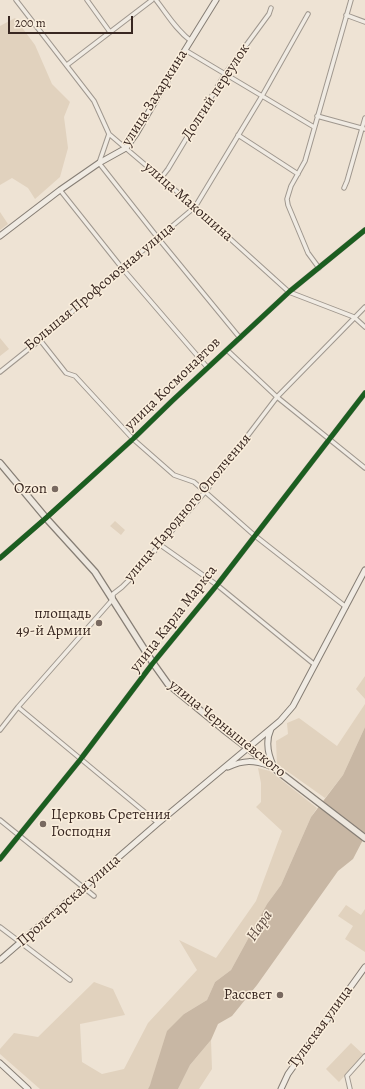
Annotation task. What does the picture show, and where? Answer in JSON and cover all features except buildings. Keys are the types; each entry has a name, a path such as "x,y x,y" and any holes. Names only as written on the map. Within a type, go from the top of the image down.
{"main road":[{"name":"улица Чернышевского","path":"0,463 46,518 95,572 168,684 365,838"}],"street":[{"name":"улица Макошина","path":"16,0 94,101 109,134 161,178 289,292 354,318 365,328"},
{"path":"87,0 110,32"},
{"path":"67,65 152,0"},
{"path":"156,0 183,36 191,41"},
{"name":"улица Захаркина","path":"0,236 60,190 99,163 126,148 136,134 216,0"},
{"path":"319,268 308,253 288,205 287,199 291,186 305,161 351,0"},
{"name":"Долгий переулок","path":"161,178 168,169 224,74 271,8"},
{"name":"Большая Профсоюзная улица","path":"0,372 40,340 122,268 195,208 262,96 308,14"},
{"path":"346,15 365,22"},
{"path":"185,50 314,127"},
{"path":"317,116 364,129"},
{"path":"344,188 364,129 365,118"},
{"path":"109,134 99,163 240,338"},
{"path":"238,135 298,174"},
{"path":"60,190 122,268 207,368"},
{"name":"улица Космонавтов","path":"0,558 133,439 289,292 365,230"},
{"name":"улица Народного Ополчения","path":"0,730 18,707 113,600 112,594 122,587 134,575 204,492 278,398 365,307"},
{"path":"40,340 66,373 75,376 133,439 174,475 194,482 254,536 346,607"},
{"path":"227,350 278,398 365,468"},
{"name":"улица Карла Маркса","path":"0,859 80,760 153,663 217,585 365,393"},
{"path":"159,544 217,585 315,665"},
{"name":"Пролетарская улица","path":"0,960 158,823 280,721 293,706 365,570"},
{"path":"18,707 80,760 158,823"},
{"path":"272,728 268,736 267,744 270,760 274,768"},
{"path":"222,770 247,761 259,762 274,768"},
{"path":"0,820 94,896"},
{"path":"0,928 70,980"},
{"name":"Тульская улица","path":"281,1089 288,1074 365,967"},
{"path":"350,1089 347,1076 365,1056"},
{"path":"0,1063 28,1089"}],"shaded area":[{"path":"15,18 35,45 52,84 70,102 64,117 68,148 60,177 35,199 28,188 12,178 0,185 0,26"},
{"path":"0,212 8,224 0,230"},
{"path":"0,338 9,349 0,356"},
{"path":"115,521 125,530 121,535 110,526"},
{"path":"365,676 365,699 356,689"},
{"path":"365,704 365,727 343,775 325,798 277,764 276,741 288,734 287,723 299,718 337,746"},
{"path":"258,768 270,771 317,808 311,817 281,885 267,904 231,970 215,982 207,1000 184,1014 148,1089 40,1089 0,1054 0,1049 14,1033 38,1037 94,982 113,989 125,1015 80,1024 82,1062 102,1074 124,1069 148,1023 197,970 179,940 216,958 256,901 282,831 256,807 261,802 261,783"},
{"path":"346,905 361,915 365,909 365,952 345,939 353,926 338,916"},
{"path":"211,1040 212,1069 199,1089 178,1089 190,1065"},
{"path":"351,1043 364,1055 339,1082 326,1069"}],"water":[{"name":"Нара","path":"365,727 365,836 353,859 338,871 257,985 232,1016 218,1024 211,1040 190,1065 178,1089 148,1089 167,1031 184,1014 207,1000 215,982 231,970 267,904 281,885 311,817 343,775"}],"cycle path":[{"path":"0,558 133,439 289,292 365,230"},
{"path":"0,859 80,760 153,663 217,585 365,393"}],"place":[{"name":"Ozon","path":"55,489"},
{"name":"площадь 49-й Армии","path":"99,623"},
{"name":"Церковь Сретения Господня","path":"43,824"},
{"name":"Рассвет","path":"280,995"}]}
